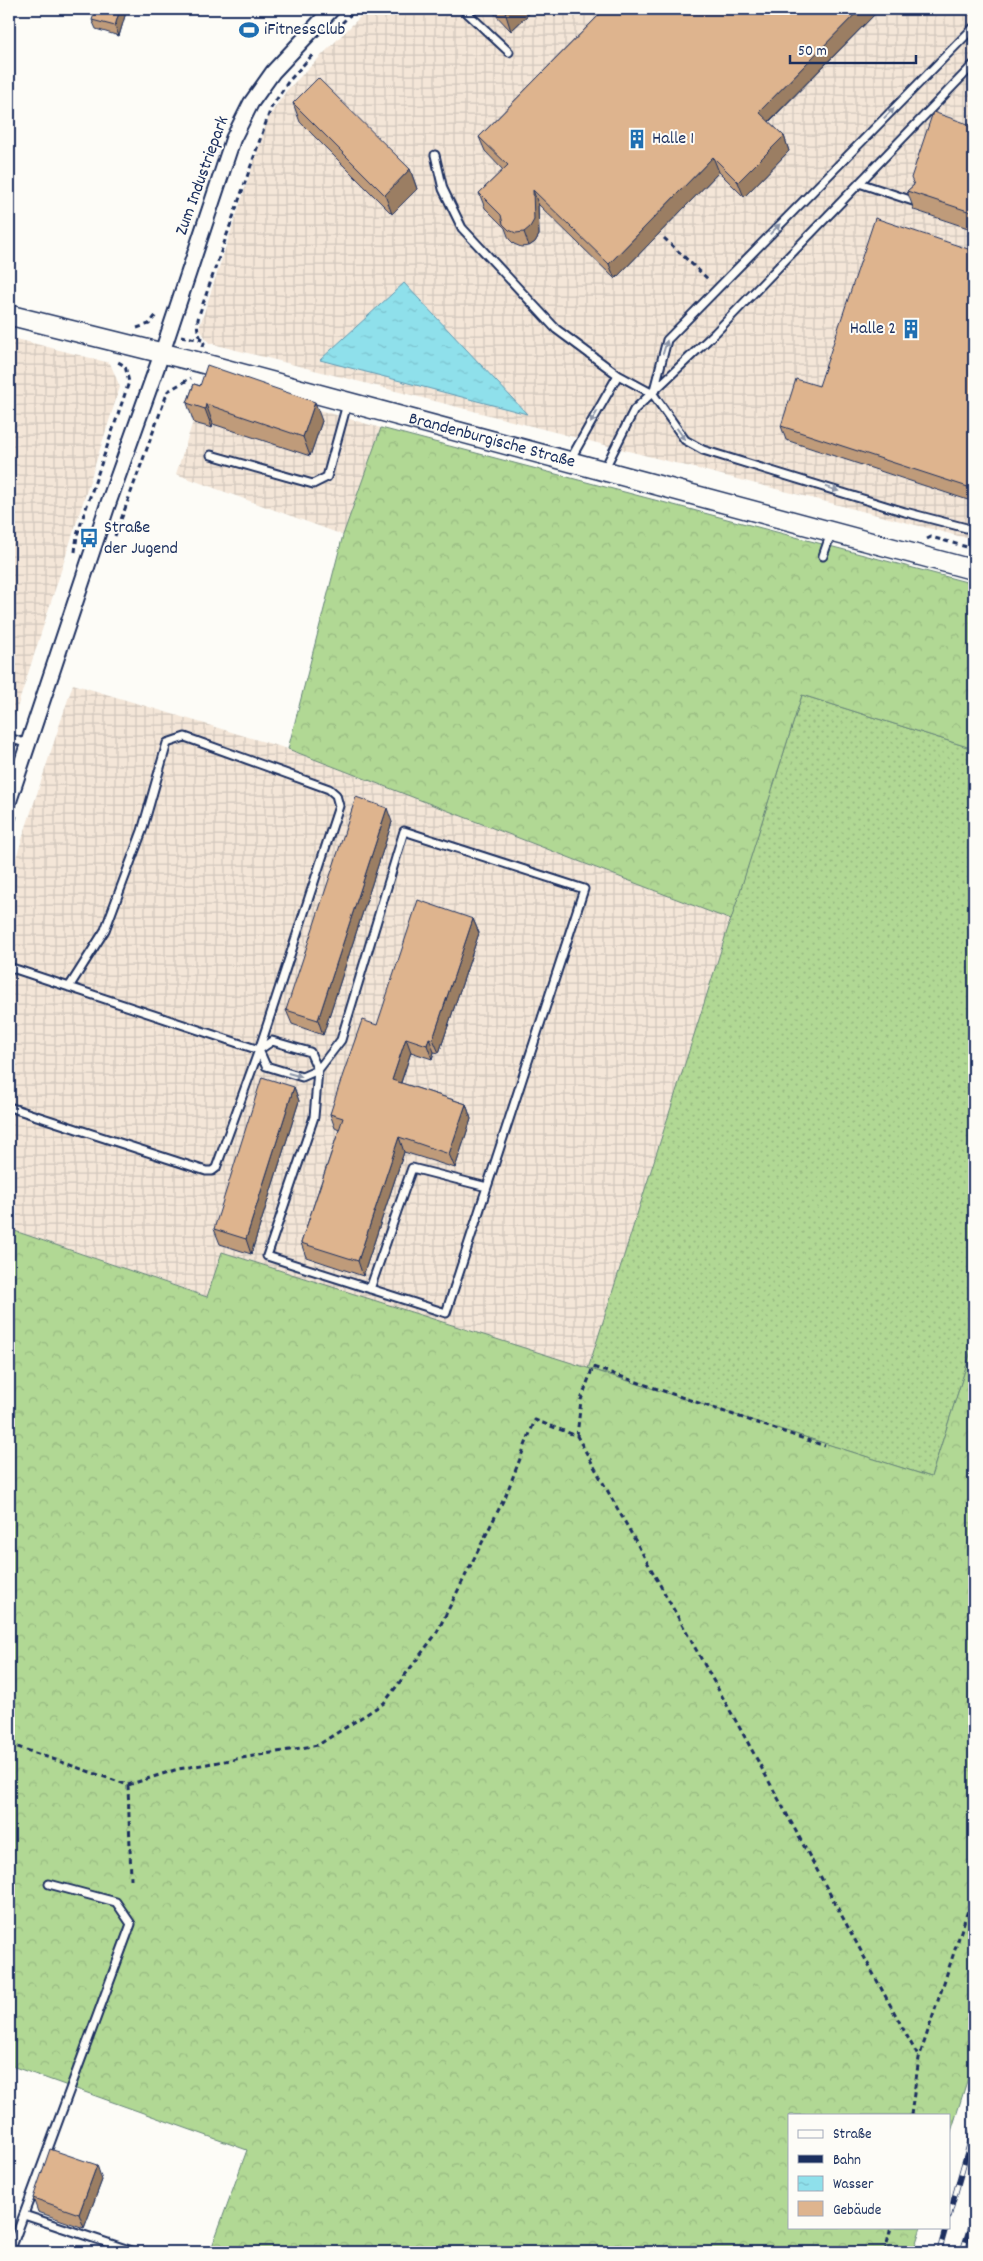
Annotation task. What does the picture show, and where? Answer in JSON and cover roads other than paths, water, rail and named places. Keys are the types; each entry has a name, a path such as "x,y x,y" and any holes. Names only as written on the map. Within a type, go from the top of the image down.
{"street":[{"name":"Zum Industriepark","path":"162,353 226,156 241,121 272,72 332,9"},
{"name":"Brandenburgische Straße","path":"9,315 162,353 974,570"},
{"path":"9,801 110,498 162,353"}],"lane":[{"path":"463,9 509,52"},
{"path":"653,394 667,340 974,27"},
{"path":"604,472 634,410 715,333 974,64"},
{"path":"435,154 444,189 462,228 556,328 618,375 653,394 685,440 703,450 905,512 974,530"},
{"path":"859,183 916,202"},
{"path":"569,463 618,375"},
{"path":"211,455 313,484 327,477 347,403"},
{"path":"823,556 832,533"},
{"path":"9,1107 206,1171 212,1171 216,1168 259,1050 339,806 336,795 328,789 185,736 167,743 142,831 105,930 69,986"},
{"path":"9,738 28,744"},
{"path":"9,967 259,1050 266,1066 302,1077 318,1070 340,1040 404,831 584,889 446,1313 267,1256 314,1117 318,1070 310,1052 272,1041 259,1050"},
{"path":"370,1289 412,1168 487,1187"},
{"path":"10,2252 131,1924 116,1902 49,1884"},
{"path":"24,2215 135,2252"}],"water":[{"path":"404,283 527,414 320,360"}],"railway":[{"path":"950,2212 974,2128"},
{"path":"962,2252 974,2215"},
{"path":"939,2252 946,2228"}],"place":[{"name":"iFitnessClub","path":"249,30"},
{"name":"Halle 1","path":"637,139"},
{"name":"Halle 2","path":"911,329"},
{"name":"Straße der Jugend","path":"89,538"}]}
